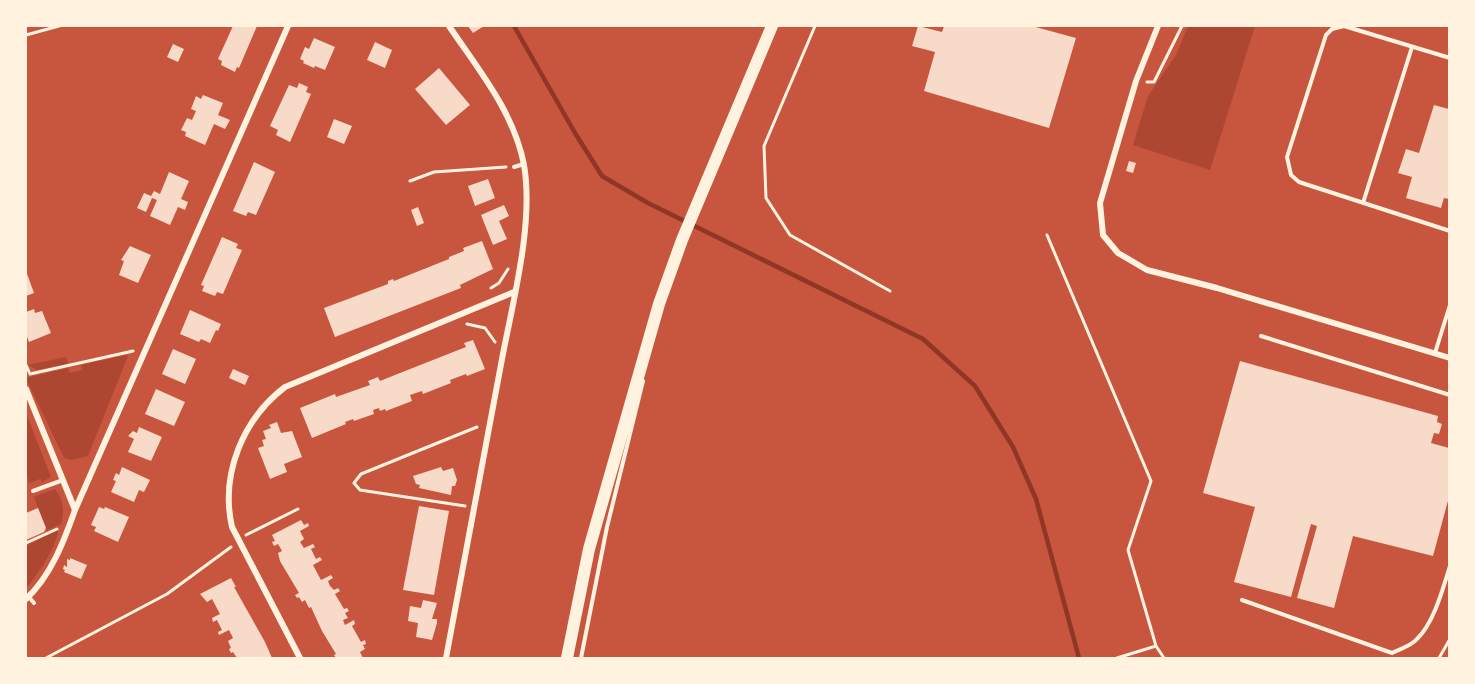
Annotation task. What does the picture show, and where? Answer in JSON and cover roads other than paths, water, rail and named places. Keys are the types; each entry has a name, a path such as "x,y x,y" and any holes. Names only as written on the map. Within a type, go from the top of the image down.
{"main road":[{"path":"567,658 589,549 659,304 682,240 772,26"}],"street":[{"path":"27,597 51,564 63,542 74,507 288,26"},
{"path":"446,658 514,292 526,221 527,197 524,165 506,112 449,26"},
{"path":"1158,26 1136,81 1100,203 1103,235 1118,253 1147,270 1217,288 1449,358"},
{"path":"300,658 232,526 228,512 229,487 235,456 243,436 270,398 285,387 514,292"},
{"path":"26,389 74,507"}],"lane":[{"path":"1449,58 1344,26 1332,29 1326,35 1287,157 1291,175 1299,182 1449,231"},
{"path":"1363,203 1412,47"},
{"path":"514,166 524,165"},
{"path":"581,658 607,527 624,451 650,355 659,304"},
{"path":"1435,354 1449,305"},
{"path":"1261,336 1449,395"},
{"path":"482,425 490,424"},
{"path":"33,491 63,480"},
{"path":"1242,600 1392,653 1416,641 1427,627 1449,566"},
{"path":"27,597 34,603"}],"waterway":[{"path":"514,26 602,176 648,203 923,339 975,386 1013,447 1036,499 1079,658"}]}
